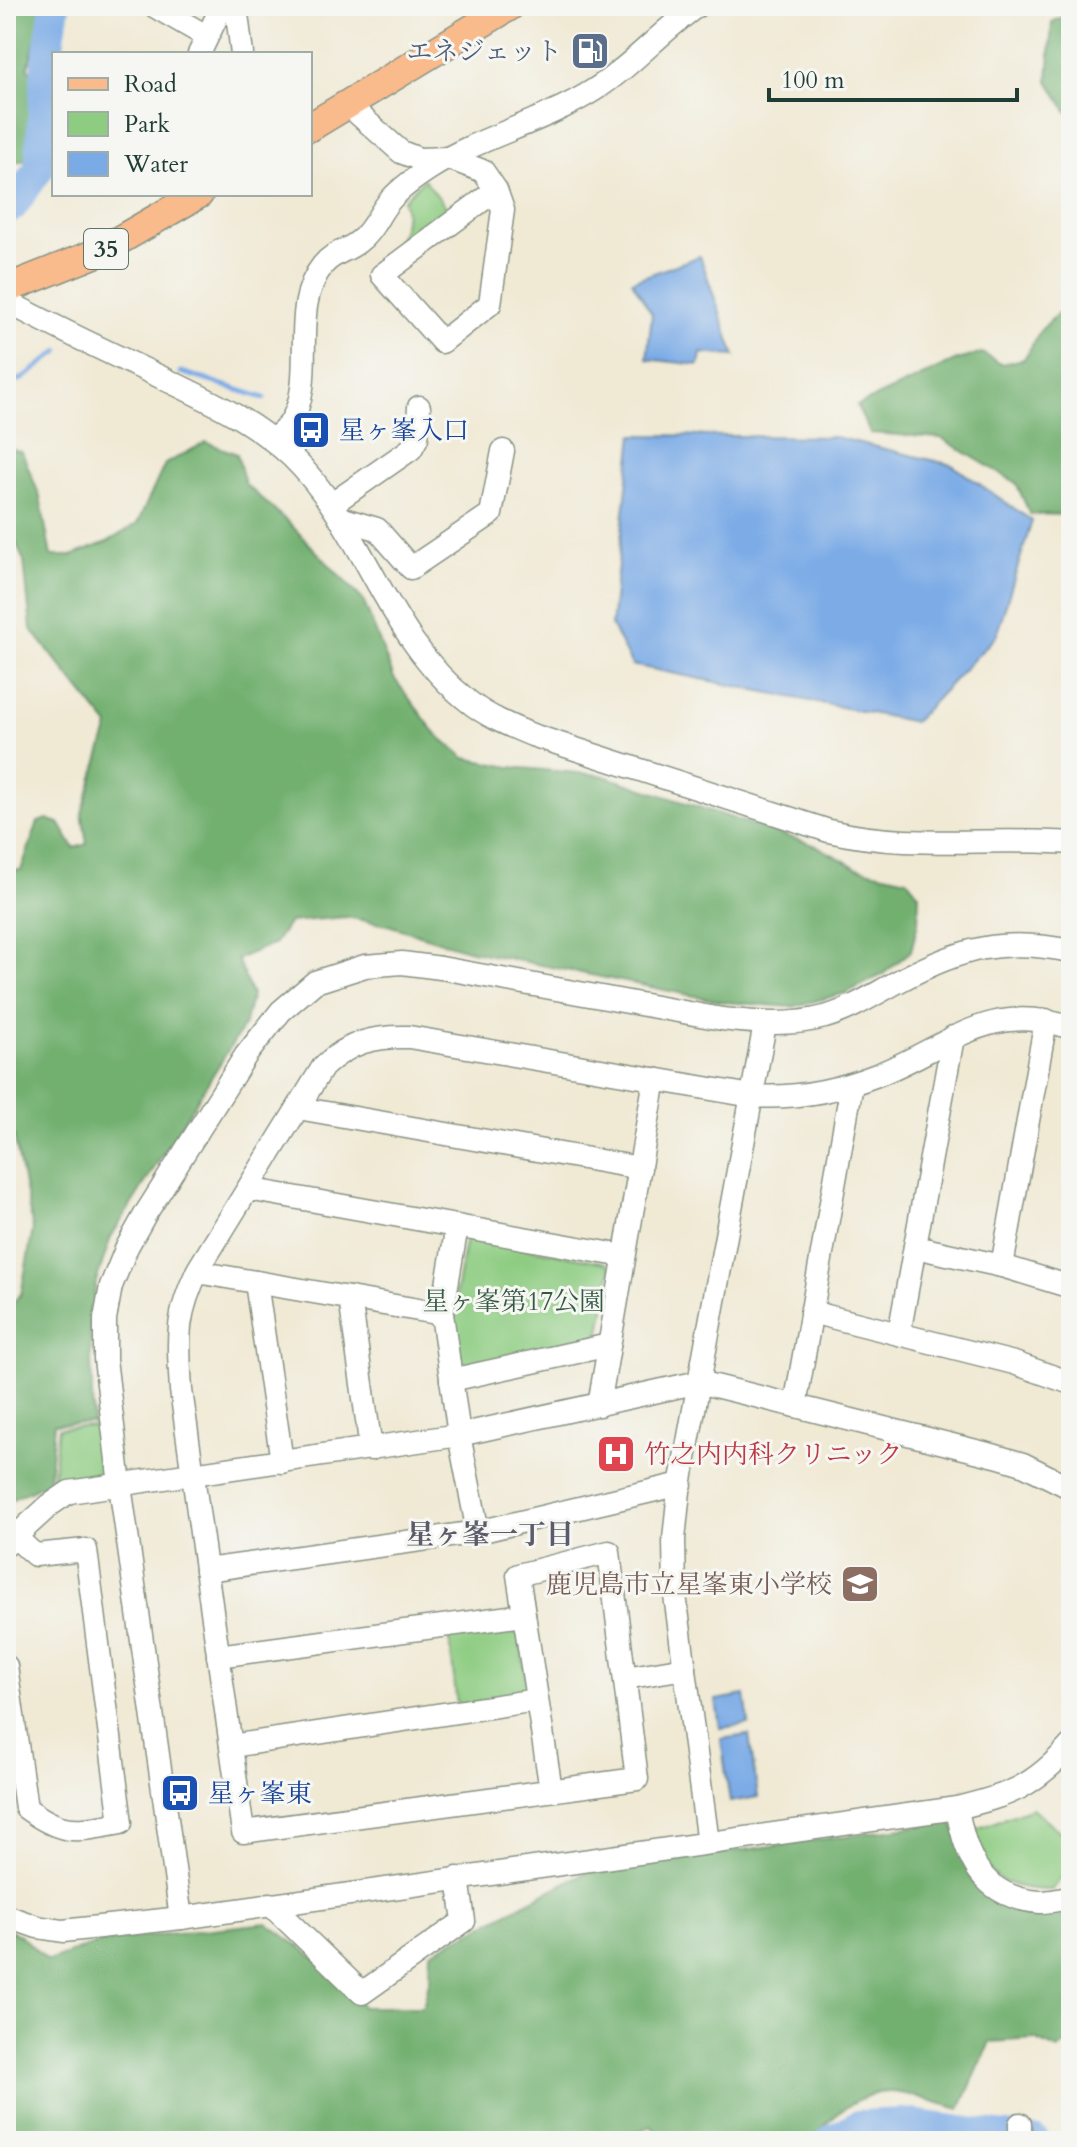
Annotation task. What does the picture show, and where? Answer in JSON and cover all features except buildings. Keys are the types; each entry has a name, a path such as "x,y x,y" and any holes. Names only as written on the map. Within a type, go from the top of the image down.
{"main road":[{"path":"312,126 510,6"},
{"name":"35","path":"6,289 99,252 196,196"}],"street":[{"path":"154,6 203,45 222,6"},
{"path":"236,6 242,52"},
{"path":"273,440 289,423 300,398 310,284 323,264 357,243 373,227 388,202 426,171 595,90 697,6"},
{"path":"347,104 401,152 419,159 448,158 483,171 496,190 503,210 490,304 442,342 382,275 496,190"},
{"path":"6,301 221,406 273,440 314,480 336,511 408,636 425,659 469,702 532,735 829,831 860,838 915,842 1071,843"},
{"path":"336,511 411,449 417,438 419,407"},
{"path":"336,511 377,529 411,568 491,514 503,451"},
{"path":"181,1918 120,1485 105,1359 105,1319 111,1286 127,1247 146,1213 246,1055 281,1011 315,982 365,966 402,963 765,1024 825,1017 850,1008 923,968 959,953 997,944 1032,944 1071,951"},
{"path":"551,1790 518,1575 609,1552 637,1779 243,1832 181,1390 178,1328 186,1294 197,1272 323,1067 338,1052 356,1043 388,1036 432,1040 752,1096 801,1096 852,1084 898,1066 953,1037 999,1021 1023,1018 1046,1020 1071,1028"},
{"path":"1002,1266 1046,1020"},
{"path":"708,1843 673,1572 674,1539 699,1382 765,1024"},
{"path":"899,1334 953,1037"},
{"path":"599,1405 655,1079"},
{"path":"795,1406 852,1084"},
{"path":"298,1108 640,1168"},
{"path":"248,1189 624,1256"},
{"path":"457,1226 442,1314 459,1435 478,1532"},
{"path":"915,1247 1002,1266 1071,1287"},
{"path":"197,1272 442,1314"},
{"path":"256,1282 282,1462"},
{"path":"350,1298 371,1449"},
{"path":"811,1312 1014,1363 1071,1383"},
{"path":"451,1380 609,1345"},
{"path":"6,1666 16,1808 60,1828 77,1830 121,1823 86,1550 35,1555 11,1542 50,1505 69,1492 459,1435 699,1382 1023,1464 1071,1488"},
{"path":"206,1570 478,1532 681,1484"},
{"path":"218,1656 524,1615"},
{"path":"625,1678 685,1668"},
{"path":"231,1746 537,1700"},
{"path":"6,1916 37,1927 63,1931 181,1918 957,1808 1013,1793 1039,1778 1071,1745"},
{"path":"957,1808 971,1861 983,1877 1015,1896 1040,1902 1071,1898"},
{"path":"270,1904 362,1993 464,1921 458,1878"}],"green space":[{"path":"7,6 52,6 57,20 35,41 28,68 40,83 31,159 6,164"},
{"path":"1071,13 1071,117 1048,81 1052,22"},
{"path":"424,179 452,214 389,260 404,223 403,200"},
{"path":"1071,300 1071,515 1030,514 1016,483 941,438 870,433 857,406 957,360 982,353 1001,364 1024,359 1040,331"},
{"path":"206,442 237,454 245,484 291,525 363,600 394,678 436,734 465,758 510,767 601,775 817,846 857,868 907,879 919,894 918,923 911,951 882,975 846,993 792,1007 724,1002 467,950 388,925 346,917 289,922 275,943 237,959 252,995 244,1025 111,1237 96,1282 90,1325 93,1423 54,1424 49,1482 6,1502 6,1310 21,1294 33,1229 14,1136 6,1123 6,871 21,870 38,822 47,819 59,823 74,848 87,844 82,813 109,726 31,629 24,561 6,520 6,447 22,452 40,497 51,556 71,556 107,542 137,524 165,464"},
{"name":"星ヶ峯第17公園","path":"471,1238 607,1263 611,1268 600,1332 595,1337 465,1370 457,1365 452,1315 465,1242"},
{"path":"100,1426 100,1473 71,1477 52,1486 58,1428"},
{"path":"518,1627 528,1688 523,1696 457,1706 449,1631"},
{"path":"1032,1808 1071,1841 1071,1866 1052,1890 1025,1888 1007,1883 993,1874 980,1854 971,1831"},
{"path":"952,1821 974,1884 1011,1901 1071,1905 1071,2040 1058,2050 1035,2039 990,2042 960,2109 907,2094 879,2093 846,2108 811,2141 658,2141 652,2126 612,2141 6,2141 6,1929 20,1935 48,1961 104,1941 267,1923 351,1984 362,2007 423,2007 430,1978 431,1952 586,1872"}],"water":[{"path":"700,256 735,356 701,353 699,365 647,359 652,314 632,281"},
{"path":"633,435 835,437 952,465 1032,521 996,636 914,722 632,665 611,625"},
{"path":"745,1695 749,1724 720,1728 716,1700"},
{"path":"749,1735 758,1797 730,1802 721,1739"}],"waterway":[{"path":"6,208 12,207 39,169 46,64 55,6"},
{"path":"6,383 22,379 59,351"},
{"path":"181,372 264,398"},
{"path":"830,2141 859,2125 905,2123 1035,2141"}],"place":[{"name":"エネジェット","path":"590,51"},
{"name":"星ヶ峯入口","path":"311,430"},
{"name":"竹之内内科クリニック","path":"616,1454"},
{"name":"鹿児島市立星峯東小学校","path":"860,1584"},
{"name":"星ヶ峯東","path":"180,1793"}],"district":[{"name":"星ヶ峯一丁目","path":"490,1535"}]}
